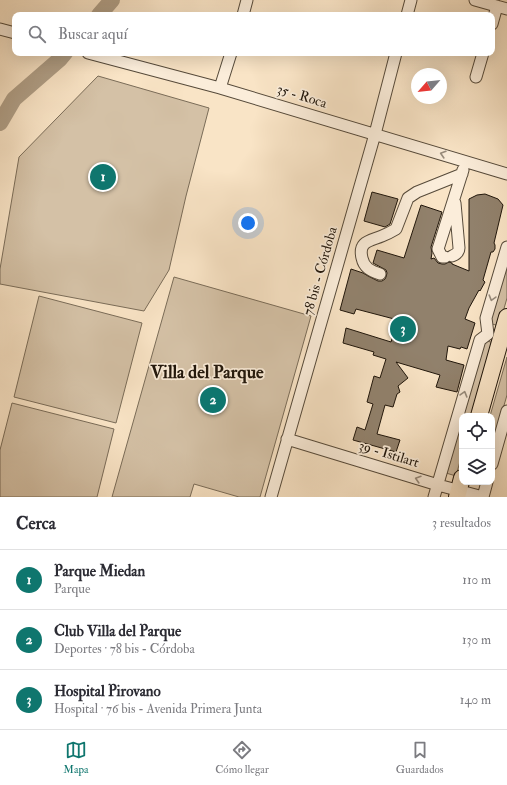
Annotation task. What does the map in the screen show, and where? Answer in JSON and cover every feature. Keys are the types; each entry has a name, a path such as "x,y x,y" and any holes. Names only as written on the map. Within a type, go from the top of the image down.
{"highway":[{"path":"480,413 499,336 507,317"}],"street":[{"path":"244,12 247,0"},
{"path":"408,12 411,0"},
{"path":"475,0 502,8 495,19"},
{"path":"0,29 12,32"},
{"name":"35 - Roca","path":"99,56 220,88 507,174"},
{"path":"220,88 230,56"},
{"name":"78 bis - Córdoba","path":"271,497 375,134 395,56"},
{"path":"476,77 482,56"},
{"path":"454,198 459,252 449,257 442,257 438,249 454,198 466,161"},
{"path":"380,274 365,266 361,252 364,244 370,239 396,229 408,198 417,192 462,174"},
{"path":"434,497 480,340 499,336 486,318 507,247"},
{"path":"495,453 507,411"},
{"name":"39 - Istilart","path":"287,439 438,485 459,488 483,497"},
{"path":"483,497 486,485"}],"shaded area":[{"path":"98,76 209,108 186,196 169,270 144,311 0,284 0,269 19,157"},
{"path":"507,260 507,298 499,326 489,323"},
{"path":"174,277 311,316 260,497 239,497 194,484 190,497 112,497"},
{"path":"39,296 142,323 116,423 14,397"},
{"path":"484,340 494,343 474,413 463,413"},
{"path":"507,357 507,395 495,437 495,413 491,413"},
{"path":"12,403 114,429 97,497 0,497 0,450"},
{"path":"459,427 459,465 456,476 446,473"}],"building":[{"path":"372,192 398,199 390,224 385,227 364,221"},
{"path":"485,194 498,199 503,205 494,243 495,249 491,252 483,280 485,282 469,308 465,319 475,323 467,349 448,346 446,360 464,365 457,392 436,387 440,375 396,362 408,378 398,386 400,392 397,394 393,407 385,405 377,434 400,440 396,452 353,440 357,427 365,430 373,404 367,402 374,376 380,378 386,359 373,355 374,352 343,343 346,328 391,342 398,320 356,309 354,314 340,310 351,269 363,273 378,281 385,279 387,273 386,270 373,263 377,250 404,258 421,205 442,212 431,247 431,259 434,258 438,263 442,264 449,262 469,271 469,199 477,195"}],"waterway":[{"path":"102,12 112,0"},
{"path":"0,123 14,99 62,56"}],"place":[{"name":"Parque Miedan","path":"103,177"},
{"name":"Hospital Pirovano","path":"403,329"},
{"name":"Club Villa del Parque","path":"213,400"}],"district":[{"name":"Villa del Parque","path":"207,372"}]}
